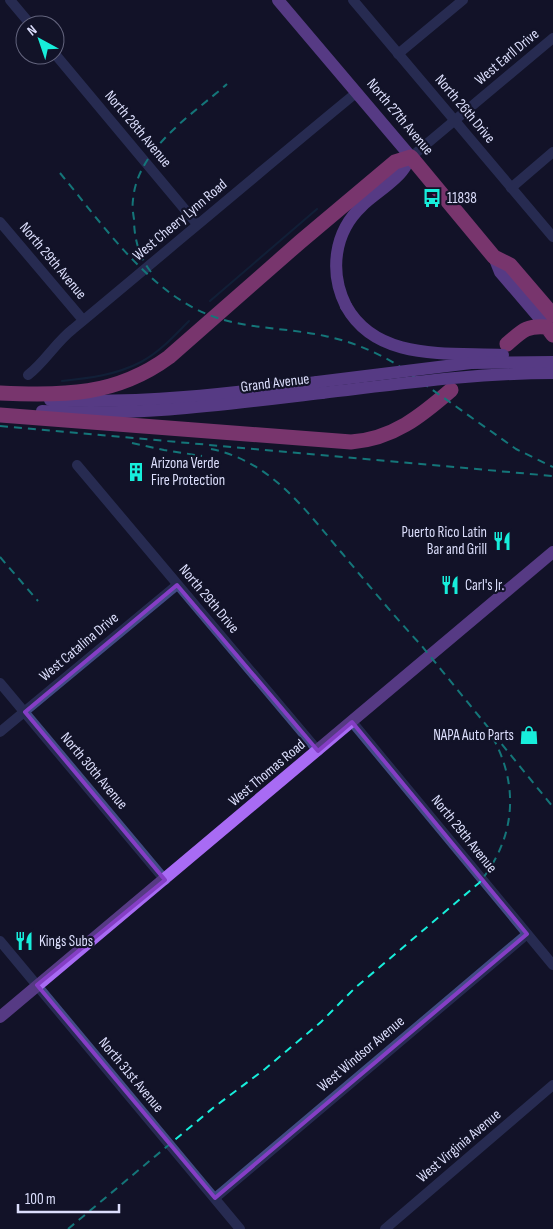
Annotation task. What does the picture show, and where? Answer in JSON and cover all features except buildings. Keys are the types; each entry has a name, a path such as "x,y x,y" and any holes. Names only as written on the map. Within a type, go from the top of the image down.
{"highway":[{"name":"North 27th Avenue","path":"411,157 494,257 510,265 551,324"},
{"path":"0,394 40,394 96,390 125,382 154,367 395,162 411,157"},
{"path":"521,298 532,300 551,324"},
{"path":"507,344 527,328 551,324"},
{"path":"0,415 351,442 371,440 398,430 422,415 451,390"}],"main road":[{"name":"North 27th Avenue","path":"278,0 411,157"},
{"path":"411,157 402,172 354,213 342,234 336,255 336,273 346,306 359,324 370,334 389,345 404,349 553,357"},
{"name":"North 27th Avenue","path":"494,257 500,272 521,298"},
{"name":"Grand Avenue","path":"0,408 73,413 140,412 200,408 471,364 553,362"},
{"name":"Grand Avenue","path":"0,398 54,401 134,401 463,376 553,373"},
{"name":"West Thomas Road","path":"0,1017 553,552"}],"street":[{"path":"10,0 23,15"},
{"name":"North 26th Drive","path":"353,0 553,237"},
{"path":"398,54 462,0"},
{"name":"West Earll Drive","path":"411,157 553,38"},
{"name":"North 28th Avenue","path":"64,65 197,224"},
{"name":"West Cheery Lynn Road","path":"28,375 37,368 70,332 356,93"},
{"path":"511,188 553,152"},
{"name":"North 29th Avenue","path":"0,222 84,320"},
{"name":"North 29th Drive","path":"77,465 318,751"},
{"name":"West Catalina Drive","path":"0,732 177,585"},
{"name":"North 30th Avenue","path":"0,683 165,880"},
{"name":"North 29th Avenue","path":"352,722 553,965"},
{"name":"West Windsor Avenue","path":"215,1198 528,934"},
{"name":"North 31st Avenue","path":"0,940 240,1229"},
{"name":"West Virginia Avenue","path":"385,1229 553,1085"}],"highlighted area":[{"path":"177,585 318,751 352,722 527,934 215,1198 37,985 165,880 25,712"}],"waterway":[{"path":"210,301 317,209"},
{"path":"62,381 112,373 141,362 161,349 189,321"}],"railway":[{"path":"151,272 140,254 135,233 133,200 137,182 144,165 168,134 227,84"},
{"path":"60,173 134,261 155,281 178,298 202,312 228,321 325,336 370,351 396,364 516,449 553,467"},
{"path":"0,426 553,476"},
{"path":"132,443 202,456"},
{"path":"211,449 232,455 251,464 268,475 299,503 421,645 553,807"},
{"path":"0,557 38,601"},
{"path":"68,1229 213,1108 265,1069 321,1022 355,988 479,883 492,865 501,847 510,809 506,770 499,750 489,731"}],"place":[{"name":"11838","path":"432,198"},
{"name":"Arizona Verde Fire Protection","path":"136,472"},
{"name":"Puerto Rico Latin Bar and Grill","path":"502,541"},
{"name":"Carl's Jr.","path":"450,585"},
{"name":"NAPA Auto Parts","path":"529,735"},
{"name":"Kings Subs","path":"24,941"}]}
